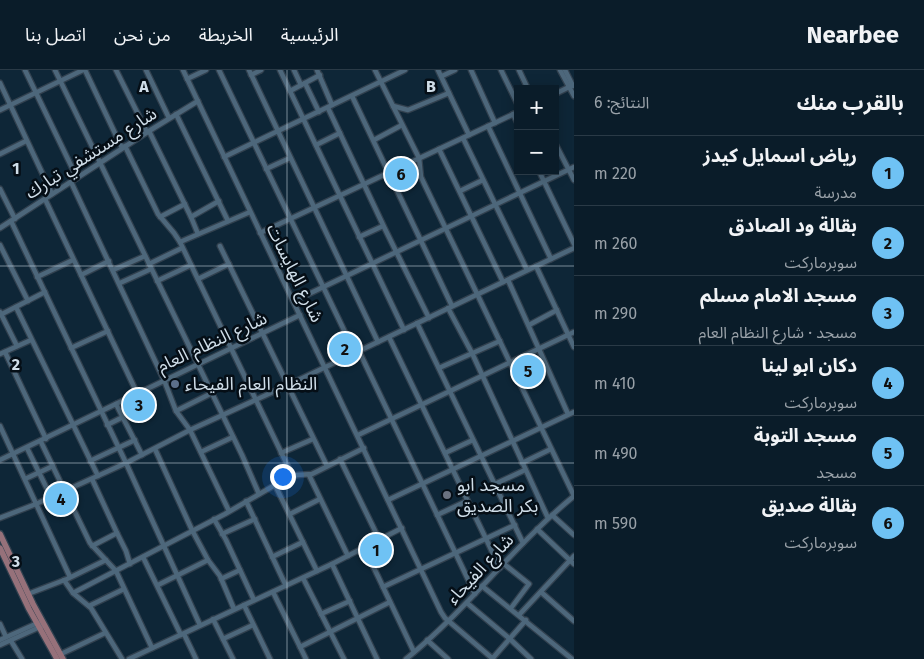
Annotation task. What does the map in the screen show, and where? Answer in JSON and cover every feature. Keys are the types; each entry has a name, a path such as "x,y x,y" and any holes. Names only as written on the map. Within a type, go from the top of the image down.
{"main road":[{"path":"0,534 40,624"},
{"path":"0,548 3,562 60,657"}],"street":[{"path":"25,70 77,178"},
{"path":"55,70 259,494"},
{"path":"0,110 84,70 160,216 180,242 293,477"},
{"path":"116,70 185,204 198,234"},
{"path":"146,70 169,118"},
{"name":"شارع الهايسات","path":"183,70 442,614 492,659"},
{"path":"187,79 206,70"},
{"path":"219,70 323,287 392,419 475,594"},
{"path":"261,70 250,72 378,342"},
{"path":"281,70 404,330"},
{"path":"294,70 319,112"},
{"path":"375,70 419,158 421,177 574,496"},
{"path":"224,157 405,70"},
{"path":"438,70 469,135"},
{"path":"442,76 455,70"},
{"path":"471,70 495,123"},
{"path":"502,70 514,96"},
{"path":"519,70 526,85"},
{"path":"560,70 572,86"},
{"path":"565,70 574,96"},
{"path":"290,91 318,73 340,133 383,226 429,318"},
{"path":"0,83 52,194"},
{"path":"559,92 572,86"},
{"path":"393,106 408,110 449,93"},
{"path":"352,96 422,239 450,307 522,463 550,517 574,535"},
{"name":"شارع مستشفي تبارك","path":"0,228 198,101"},
{"path":"176,114 228,221"},
{"path":"260,233 514,114"},
{"path":"374,140 402,125"},
{"path":"488,126 551,259"},
{"path":"316,145 340,133"},
{"path":"463,138 528,270"},
{"path":"0,154 26,141"},
{"path":"439,149 471,216 529,325 568,414"},
{"path":"559,151 574,180"},
{"path":"266,169 290,158"},
{"path":"294,301 574,167"},
{"path":"541,175 574,244"},
{"path":"460,191 484,180"},
{"path":"71,182 120,283 176,411 190,430 229,511"},
{"path":"0,190 37,277 126,463 162,546 200,625"},
{"path":"45,199 137,393"},
{"path":"190,216 219,202"},
{"path":"160,216 185,204"},
{"path":"180,242 250,212"},
{"path":"359,236 383,226"},
{"path":"0,245 28,301"},
{"path":"220,246 264,333 327,466"},
{"path":"120,283 182,248"},
{"path":"0,518 92,479 222,414 288,385 574,248"},
{"path":"113,270 145,256"},
{"path":"37,277 73,260"},
{"path":"80,275 109,261"},
{"path":"198,279 229,264"},
{"path":"157,281 191,265"},
{"path":"536,266 574,347"},
{"path":"17,346 0,313 45,292"},
{"path":"16,307 98,476"},
{"path":"529,325 557,310"},
{"name":"شارع النظام العام","path":"0,460 41,442 137,393 300,315"},
{"path":"417,323 523,543"},
{"path":"71,348 108,331"},
{"path":"358,435 574,332"},
{"path":"389,336 500,568"},
{"path":"0,354 31,340"},
{"path":"439,368 500,341"},
{"path":"6,352 46,439"},
{"path":"176,411 212,393"},
{"path":"116,404 142,455"},
{"path":"388,500 574,412"},
{"path":"107,425 123,417"},
{"path":"0,426 70,577"},
{"path":"201,452 233,437"},
{"path":"281,453 313,439"},
{"path":"90,461 135,440"},
{"path":"444,453 474,440"},
{"path":"41,442 92,546 116,571 152,648"},
{"path":"26,448 51,497"},
{"path":"73,593 246,502 275,484 293,477 308,475 364,448"},
{"path":"155,449 192,530 208,560 221,579 234,609"},
{"path":"522,463 551,449"},
{"path":"340,459 379,539"},
{"path":"25,479 53,466"},
{"path":"495,484 526,470"},
{"path":"308,475 348,556"},
{"path":"92,479 126,551 130,564"},
{"path":"275,484 317,571"},
{"name":"شارع الفيحاء","path":"406,659 449,621 537,529 574,496"},
{"path":"290,514 320,500"},
{"path":"437,515 467,501"},
{"path":"246,502 286,586"},
{"path":"214,519 254,600"},
{"path":"222,534 254,519"},
{"path":"383,587 515,525"},
{"path":"129,659 303,578 402,528"},
{"path":"537,529 572,562"},
{"path":"92,546 117,533"},
{"path":"374,568 389,556 384,537"},
{"path":"272,557 303,542"},
{"path":"364,547 414,652"},
{"path":"519,614 572,562 574,556"},
{"path":"144,557 196,659"},
{"path":"28,594 64,580 106,560"},
{"path":"158,585 208,560"},
{"path":"332,564 377,659"},
{"path":"504,564 529,584 511,608"},
{"path":"221,579 240,570"},
{"path":"303,578 344,659"},
{"path":"64,580 73,593 90,606 122,659"},
{"path":"482,586 519,614 572,659"},
{"path":"90,606 124,589"},
{"path":"273,592 305,658"},
{"path":"541,592 574,621"},
{"path":"321,614 350,601"},
{"path":"300,647 390,602"},
{"path":"467,602 531,659"},
{"path":"244,605 270,659"},
{"path":"569,617 574,612"},
{"path":"213,619 233,659"},
{"path":"492,659 526,620"},
{"path":"0,624 22,659"},
{"path":"0,645 8,639 40,624"},
{"path":"223,639 253,625"},
{"path":"60,657 105,633"},
{"path":"0,640 8,639"},
{"path":"427,640 448,659"}],"place":[{"name":"بقالة صديق","path":"401,174"},
{"name":"بقالة ود الصادق","path":"345,349"},
{"name":"مسجد التوبة","path":"528,371"},
{"name":"النظام العام الفيحاء","path":"175,384"},
{"name":"مسجد الامام مسلم","path":"139,405"},
{"name":"مسجد ابو بكر الصديق","path":"447,495"},
{"name":"دكان ابو لينا","path":"61,499"},
{"name":"رياض اسمايل كيدز","path":"376,550"}]}
